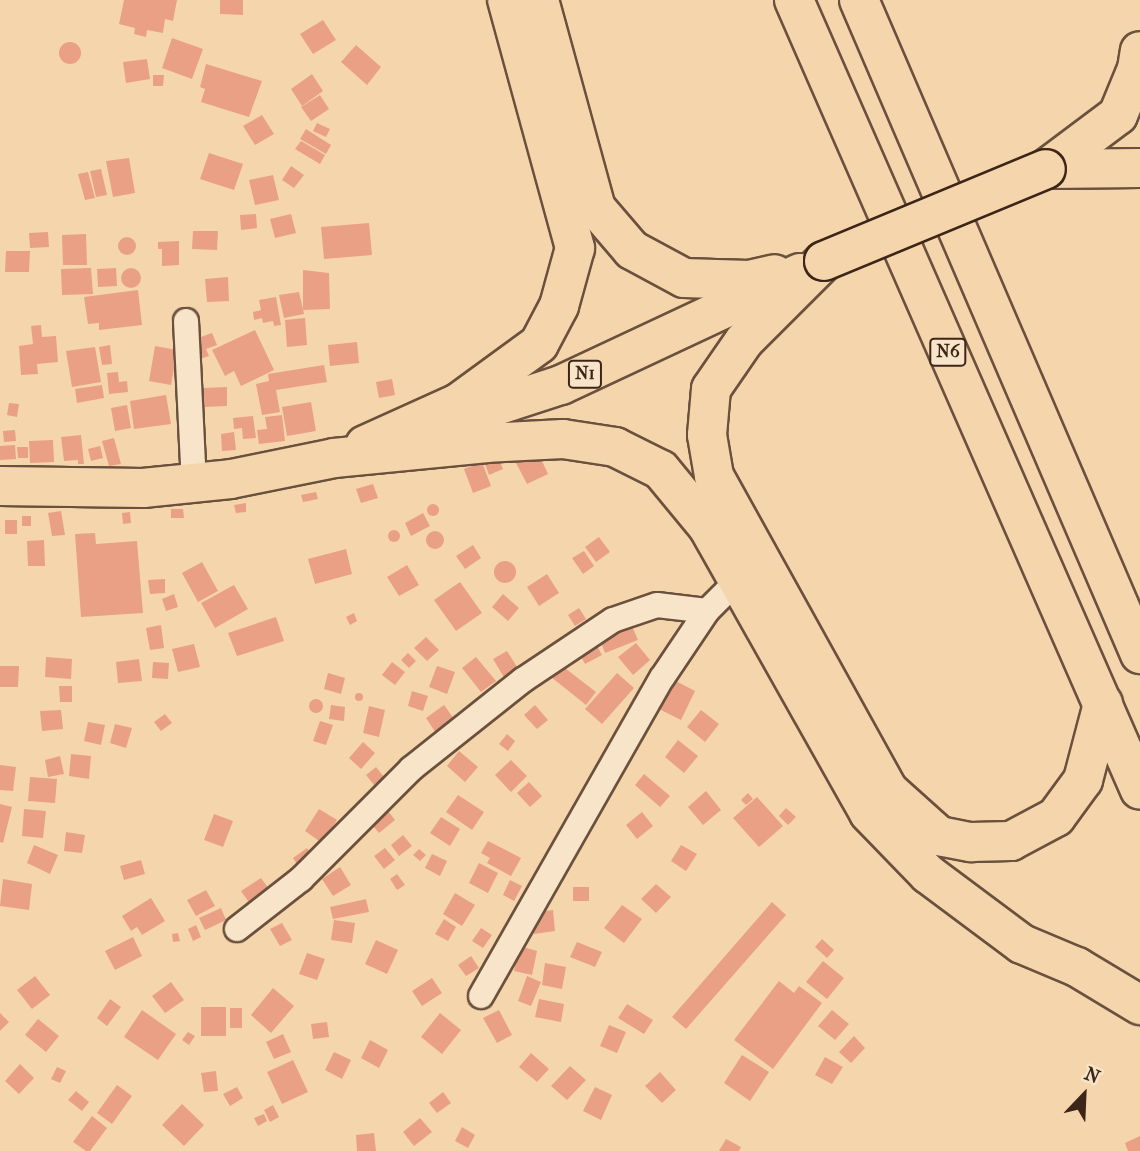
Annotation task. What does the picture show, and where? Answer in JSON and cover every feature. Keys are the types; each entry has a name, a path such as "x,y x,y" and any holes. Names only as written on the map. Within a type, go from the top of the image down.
{"highway":[{"path":"334,458 458,403 539,344 559,306 575,248 507,0"},
{"path":"539,0 596,208 632,250 684,278 750,280 824,261 1140,131"},
{"name":"N6","path":"794,0 1140,790"},
{"path":"859,0 1140,654"},
{"path":"1046,169 1118,115 1137,69 1140,51"},
{"path":"1046,169 1140,168"},
{"path":"824,261 744,341 711,389 707,435 714,476 888,790 939,836 971,842 1011,841 1056,817 1083,780 1103,704"},
{"name":"N1","path":"0,486 143,488 230,479 334,458 561,385 824,261"},
{"path":"334,458 564,439 615,447 661,470 708,527 869,813 928,874 1022,944 1077,967 1140,1005"}],"street":[{"path":"186,321 194,483"},
{"path":"481,996 592,795 662,678 707,611 738,580"},
{"path":"237,929 301,879 411,769 523,680 601,627 612,620 657,605 707,611"}],"building":[{"path":"124,0 177,0 173,21 165,19 163,33 147,30 146,37 134,34 135,28 119,24"},
{"path":"220,0 243,0 243,15 220,14"},
{"path":"323,20 336,40 313,54 300,34"},
{"path":"172,38 203,49 192,79 162,68"},
{"path":"70,42 78,45 81,53 78,61 70,64 62,61 59,53 62,45"},
{"path":"356,45 381,67 367,85 341,62"},
{"path":"147,59 150,79 126,83 123,62"},
{"path":"206,64 262,81 249,117 201,102 205,89 200,87"},
{"path":"312,74 323,91 302,106 291,89"},
{"path":"153,75 164,75 163,86 153,86"},
{"path":"320,95 329,109 311,121 301,107"},
{"path":"262,115 274,134 255,145 243,126"},
{"path":"317,123 330,129 326,137 313,131"},
{"path":"306,129 331,145 326,154 300,139"},
{"path":"301,141 325,155 320,164 295,149"},
{"path":"209,153 243,164 234,190 200,179"},
{"path":"129,158 135,193 113,197 106,161"},
{"path":"291,166 304,175 294,188 282,180"},
{"path":"101,169 107,195 96,197 90,171"},
{"path":"88,172 95,198 85,200 78,174"},
{"path":"273,175 279,200 255,205 249,180"},
{"path":"256,214 257,228 241,230 240,215"},
{"path":"291,214 296,233 275,238 270,219"},
{"path":"369,223 372,255 324,259 321,227"},
{"path":"193,231 218,231 217,250 192,249"},
{"path":"48,232 49,247 30,248 29,233"},
{"path":"86,234 87,265 63,265 62,235"},
{"path":"123,237 131,237 136,246 134,253 123,255 118,250 118,242"},
{"path":"179,241 179,265 162,266 162,249 158,249 158,242"},
{"path":"6,251 30,251 29,272 5,272"},
{"path":"91,268 93,294 62,295 61,269"},
{"path":"116,268 117,286 98,287 97,269"},
{"path":"131,268 138,271 141,278 138,285 131,288 124,285 121,278 124,271"},
{"path":"303,270 329,273 330,309 303,310"},
{"path":"228,277 229,301 207,302 205,279"},
{"path":"138,290 142,325 99,330 99,323 88,324 84,297"},
{"path":"299,292 304,314 284,318 279,295"},
{"path":"276,297 281,325 274,326 273,321 263,323 262,318 254,320 253,312 261,310 259,300"},
{"path":"305,318 307,345 287,347 285,320"},
{"path":"41,325 42,337 56,336 58,362 37,364 38,374 21,375 19,346 33,344 31,326"},
{"path":"255,330 274,370 241,386 234,371 225,376 212,350"},
{"path":"212,333 217,345 206,349 209,356 197,360 190,341"},
{"path":"357,342 359,363 330,366 328,345"},
{"path":"110,345 112,364 102,365 99,347"},
{"path":"155,346 177,350 171,385 149,381"},
{"path":"95,347 101,382 72,387 66,351"},
{"path":"324,365 327,382 276,390 280,412 262,415 256,384 269,381 268,374"},
{"path":"118,372 119,382 127,381 128,392 109,394 107,373"},
{"path":"392,379 395,395 379,398 376,382"},
{"path":"102,385 104,398 77,403 75,389"},
{"path":"227,387 227,406 204,407 203,388"},
{"path":"166,395 171,424 134,429 130,401"},
{"path":"311,402 316,431 287,436 282,407"},
{"path":"9,403 19,404 17,417 7,415"},
{"path":"127,405 131,428 115,431 111,408"},
{"path":"282,415 285,441 259,444 257,430 267,429 265,417"},
{"path":"253,416 256,438 243,439 242,428 234,429 233,418"},
{"path":"15,430 16,441 4,442 3,431"},
{"path":"234,432 236,450 222,451 221,434"},
{"path":"81,435 84,464 78,464 78,460 64,461 61,437"},
{"path":"114,438 121,464 109,466 102,441"},
{"path":"53,440 54,462 30,463 29,441"},
{"path":"15,445 16,459 0,460 0,446"},
{"path":"100,446 103,458 91,461 88,449"},
{"path":"17,447 28,447 28,458 18,458"},
{"path":"537,450 548,474 527,484 515,461"},
{"path":"497,455 503,469 489,475 484,461"},
{"path":"482,462 491,486 473,493 464,469"},
{"path":"373,484 378,498 361,503 356,489"},
{"path":"316,492 318,499 303,502 301,495"},
{"path":"246,503 246,512 236,513 234,505"},
{"path":"433,504 439,510 433,516 427,510"},
{"path":"171,509 183,509 184,518 171,518"},
{"path":"61,511 65,535 52,536 48,513"},
{"path":"130,512 131,523 123,524 122,513"},
{"path":"423,513 430,526 411,536 405,523"},
{"path":"22,516 31,516 31,526 22,526"},
{"path":"5,520 17,520 17,534 5,534"},
{"path":"394,530 400,536 394,542 388,536"},
{"path":"435,531 441,534 444,540 441,546 435,549 429,546 426,540 429,534"},
{"path":"95,533 96,544 137,541 143,613 81,617 75,534"},
{"path":"599,537 610,552 596,562 585,547"},
{"path":"44,540 45,566 28,566 27,541"},
{"path":"473,545 481,558 465,569 456,556"},
{"path":"346,549 352,574 315,584 308,559"},
{"path":"584,551 594,566 583,574 572,558"},
{"path":"505,561 513,564 516,572 513,580 505,583 497,580 494,572 497,564"},
{"path":"202,562 218,591 198,602 182,573"},
{"path":"407,565 419,585 399,596 387,577"},
{"path":"547,574 559,593 539,606 527,587"},
{"path":"165,579 165,593 150,594 148,580"},
{"path":"460,582 482,613 456,631 434,600"},
{"path":"234,585 248,609 215,628 201,603"},
{"path":"174,594 178,607 166,611 162,599"},
{"path":"503,594 519,608 508,621 492,607"},
{"path":"579,608 586,619 575,626 568,615"},
{"path":"354,613 357,621 350,625 346,617"},
{"path":"276,617 284,641 237,656 228,633"},
{"path":"161,625 164,648 150,650 146,628"},
{"path":"632,626 638,640 605,653 600,640"},
{"path":"426,637 439,650 427,661 414,648"},
{"path":"636,643 650,660 633,675 618,657"},
{"path":"194,644 200,667 178,672 172,649"},
{"path":"596,644 602,655 585,664 579,653"},
{"path":"507,651 519,670 505,679 493,659"},
{"path":"408,653 416,661 409,668 401,660"},
{"path":"46,657 72,659 71,679 45,677"},
{"path":"476,657 496,681 481,692 462,668"},
{"path":"139,659 142,681 118,683 116,662"},
{"path":"153,662 169,663 168,679 152,678"},
{"path":"392,662 405,672 395,685 382,675"},
{"path":"561,665 596,692 586,705 551,677"},
{"path":"0,666 19,666 18,687 0,687"},
{"path":"437,666 455,672 447,694 429,687"},
{"path":"328,673 345,678 341,694 324,689"},
{"path":"617,673 634,688 602,724 585,709"},
{"path":"674,680 695,691 681,720 659,709"},
{"path":"59,686 72,686 72,702 60,702"},
{"path":"412,691 428,696 423,711 408,706"},
{"path":"359,693 363,697 359,701 355,697"},
{"path":"316,699 321,701 321,711 316,713 311,711 309,706 311,701"},
{"path":"331,705 345,707 344,721 329,719"},
{"path":"444,705 457,723 438,736 426,718"},
{"path":"535,705 548,720 537,729 524,715"},
{"path":"369,706 385,710 379,737 363,733"},
{"path":"61,710 63,729 42,731 40,711"},
{"path":"701,710 719,724 705,742 687,727"},
{"path":"165,714 172,723 161,731 154,722"},
{"path":"320,721 333,725 326,745 313,741"},
{"path":"88,722 105,725 101,745 84,741"},
{"path":"115,724 132,728 126,748 110,743"},
{"path":"507,734 515,741 508,751 499,744"},
{"path":"678,740 698,756 684,773 665,757"},
{"path":"363,742 375,753 361,769 349,758"},
{"path":"459,751 478,767 465,782 447,766"},
{"path":"71,754 91,756 89,779 69,776"},
{"path":"60,756 64,774 48,777 45,760"},
{"path":"511,760 527,776 511,792 495,775"},
{"path":"0,765 16,767 13,791 0,790"},
{"path":"376,767 384,777 374,785 366,775"},
{"path":"644,774 670,796 660,807 635,785"},
{"path":"30,777 57,779 55,803 28,801"},
{"path":"529,782 542,796 530,807 517,793"},
{"path":"706,791 721,810 703,825 688,807"},
{"path":"748,793 753,799 746,805 741,800"},
{"path":"458,795 484,812 472,830 446,812"},
{"path":"757,797 783,826 759,847 733,818"},
{"path":"0,804 12,807 3,843 0,842"},
{"path":"384,806 395,820 379,833 367,819"},
{"path":"786,808 796,817 788,825 779,816"},
{"path":"24,809 46,811 43,838 22,836"},
{"path":"319,809 337,820 322,843 305,831"},
{"path":"642,812 653,826 637,839 626,825"},
{"path":"214,814 233,821 223,847 204,840"},
{"path":"441,817 460,829 450,846 430,833"},
{"path":"66,832 85,835 82,853 64,851"},
{"path":"403,835 412,846 399,856 391,845"},
{"path":"488,841 521,858 511,876 487,863 490,858 481,853"},
{"path":"34,845 58,855 50,874 27,863"},
{"path":"681,845 697,854 686,871 671,861"},
{"path":"307,848 316,862 302,872 293,858"},
{"path":"385,848 395,860 384,869 374,856"},
{"path":"419,849 426,855 420,861 413,855"},
{"path":"432,854 447,861 440,876 425,868"},
{"path":"141,860 145,874 124,880 120,866"},
{"path":"479,863 498,873 488,893 469,883"},
{"path":"340,867 351,885 333,896 322,879"},
{"path":"397,874 405,885 397,890 390,879"},
{"path":"261,878 275,897 255,911 241,891"},
{"path":"3,879 32,884 29,910 0,906"},
{"path":"510,880 522,886 514,901 503,895"},
{"path":"656,884 671,897 656,913 641,899"},
{"path":"573,887 589,887 589,901 573,901"},
{"path":"206,890 215,906 196,916 187,900"},
{"path":"455,893 475,905 462,926 443,914"},
{"path":"151,898 165,921 142,935 137,927 131,931 122,916"},
{"path":"366,899 369,912 333,919 330,907"},
{"path":"772,902 786,915 686,1029 672,1017"},
{"path":"622,905 642,919 624,943 604,928"},
{"path":"221,908 226,920 205,930 199,918"},
{"path":"553,910 555,931 534,934 531,913"},
{"path":"444,919 456,927 448,941 435,934"},
{"path":"334,920 355,923 352,943 331,940"},
{"path":"282,923 292,940 280,946 270,929"},
{"path":"196,925 201,937 193,941 188,929"},
{"path":"481,928 492,935 483,948 472,941"},
{"path":"178,933 180,941 173,942 172,934"},
{"path":"133,937 142,956 115,970 105,951"},
{"path":"822,939 834,950 827,958 815,947"},
{"path":"376,940 398,950 387,974 365,964"},
{"path":"577,942 602,952 595,967 570,957"},
{"path":"520,946 537,951 532,975 514,971"},
{"path":"307,953 325,959 317,980 299,974"},
{"path":"471,956 479,968 466,976 458,965"},
{"path":"823,961 844,978 827,999 806,982"},
{"path":"545,963 566,967 562,989 542,985"},
{"path":"35,976 50,995 32,1009 17,990"},
{"path":"527,976 541,982 531,1006 518,1001"},
{"path":"432,978 442,993 422,1006 412,991"},
{"path":"779,981 794,993 799,986 822,1003 773,1069 734,1040"},
{"path":"171,982 184,1000 165,1013 152,996"},
{"path":"273,988 294,1006 271,1033 251,1015"},
{"path":"110,999 121,1007 107,1026 97,1018"},
{"path":"539,999 564,1004 561,1022 535,1017"},
{"path":"627,1004 653,1020 644,1034 618,1018"},
{"path":"201,1007 226,1007 226,1036 201,1036"},
{"path":"230,1008 242,1008 242,1028 230,1028"},
{"path":"142,1010 176,1034 158,1060 124,1037"},
{"path":"499,1010 512,1035 497,1043 483,1018"},
{"path":"832,1010 849,1024 835,1040 818,1026"},
{"path":"0,1013 9,1022 0,1031"},
{"path":"440,1013 461,1030 442,1054 421,1037"},
{"path":"38,1019 59,1036 46,1052 25,1035"},
{"path":"327,1022 329,1037 313,1039 311,1024"},
{"path":"609,1025 626,1032 617,1053 600,1046"},
{"path":"188,1032 195,1036 189,1045 182,1040"},
{"path":"283,1034 291,1052 274,1059 266,1042"},
{"path":"854,1036 865,1048 851,1063 839,1052"},
{"path":"370,1040 388,1050 379,1068 361,1058"},
{"path":"334,1052 351,1060 342,1079 325,1070"},
{"path":"531,1053 549,1069 537,1082 519,1067"},
{"path":"742,1055 769,1072 750,1101 724,1083"},
{"path":"825,1057 843,1067 832,1084 815,1075"},
{"path":"293,1060 308,1092 282,1104 267,1072"},
{"path":"20,1064 34,1078 19,1094 5,1081"},
{"path":"570,1066 586,1080 567,1100 551,1086"},
{"path":"57,1067 66,1071 60,1083 51,1079"},
{"path":"216,1071 218,1091 204,1092 201,1073"},
{"path":"660,1072 676,1090 662,1103 645,1086"},
{"path":"117,1085 132,1096 112,1124 97,1113"},
{"path":"237,1087 243,1098 230,1106 223,1094"},
{"path":"595,1087 612,1095 601,1120 583,1111"},
{"path":"76,1091 89,1102 82,1111 68,1100"},
{"path":"443,1092 451,1103 437,1113 429,1103"},
{"path":"182,1104 204,1125 184,1146 162,1125"},
{"path":"273,1105 279,1117 270,1122 264,1110"},
{"path":"264,1114 267,1121 258,1126 254,1118"},
{"path":"92,1116 107,1128 90,1151 86,1151 73,1142"},
{"path":"420,1118 432,1132 414,1146 403,1132"},
{"path":"462,1127 475,1135 468,1148 455,1141"},
{"path":"374,1133 376,1151 357,1151 356,1135"},
{"path":"1140,1136 1140,1151 1128,1151 1125,1143"},
{"path":"726,1139 741,1147 739,1151 719,1151"}]}
